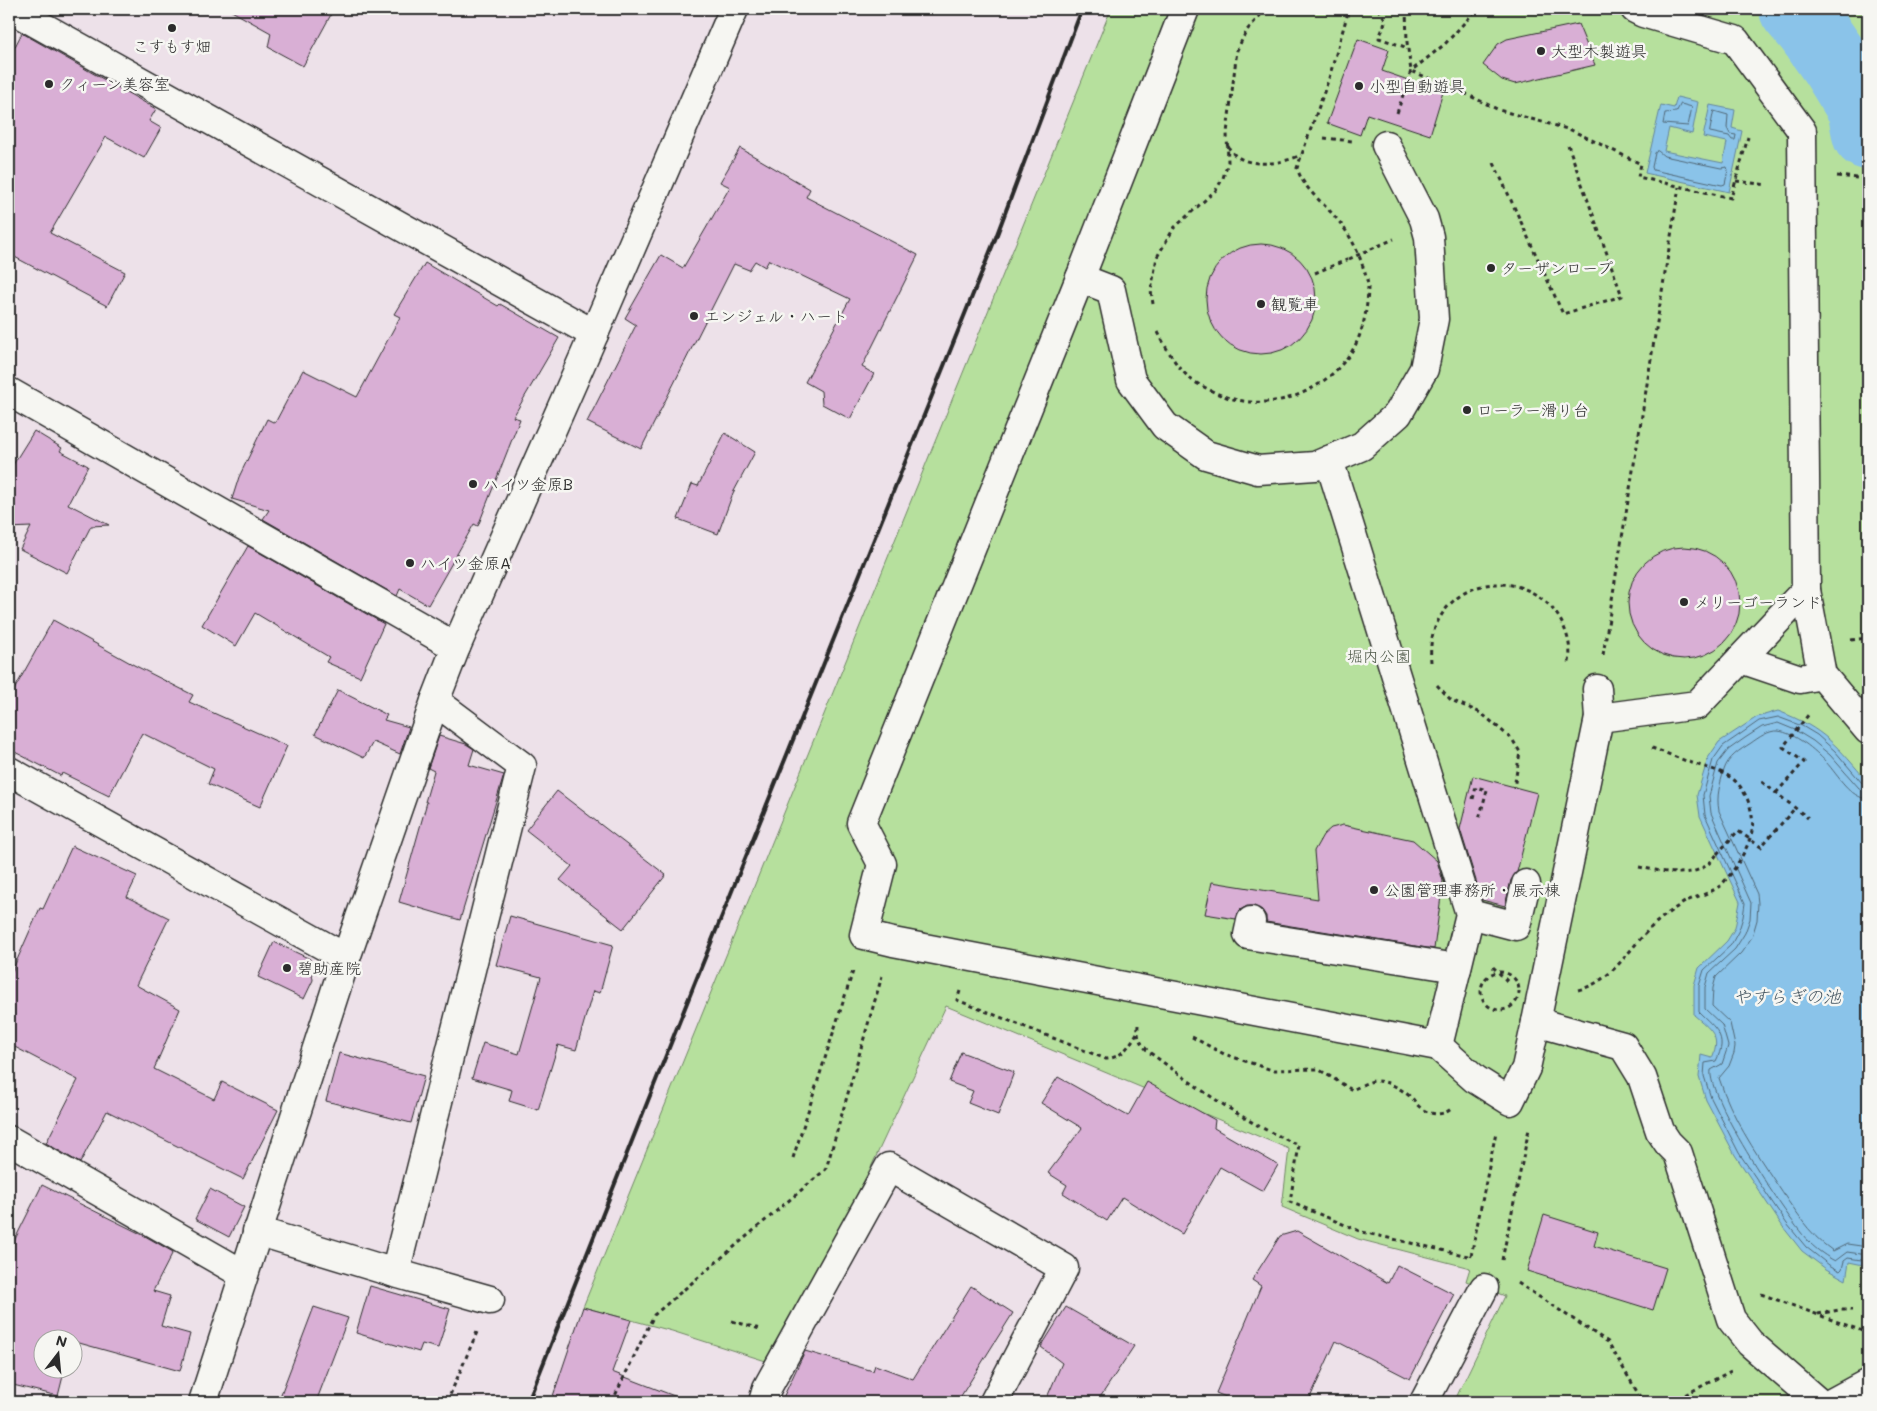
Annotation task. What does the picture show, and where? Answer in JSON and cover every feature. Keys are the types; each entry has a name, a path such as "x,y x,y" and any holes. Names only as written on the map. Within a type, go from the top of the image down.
{"street":[{"path":"11,9 594,334"},
{"path":"203,1402 346,958 435,701 456,647 734,9"},
{"path":"1185,9 1080,278 861,823 882,864 864,934 892,942 1438,1046 1475,1079 1510,1101 1526,1068 1536,1022 1599,718 1597,689"},
{"path":"1635,9 1735,40 1802,131 1806,590 1822,675 1868,730"},
{"path":"1080,278 1111,290 1131,380 1165,426 1206,455 1258,470 1315,466 1362,446 1398,414 1424,369 1434,319 1429,237 1424,220 1386,145"},
{"path":"9,392 456,647"},
{"path":"1329,460 1470,914 1438,1046"},
{"path":"1599,718 1698,705 1806,590"},
{"path":"1741,658 1800,679 1822,675"},
{"path":"395,1273 522,766 435,701"},
{"path":"9,771 346,958"},
{"path":"1470,914 1516,926 1526,884"},
{"path":"1251,921 1248,934 1456,968"},
{"path":"1536,1022 1623,1046 1642,1077 1660,1131 1678,1153 1731,1318 1750,1343 1818,1402"},
{"path":"9,1140 243,1274"},
{"path":"763,1402 767,1388 889,1167 1064,1268 994,1402"},
{"path":"257,1231 490,1300"},
{"path":"1424,1402 1484,1288"},
{"path":"1833,1402 1868,1383"}],"path":[{"path":"1153,308 1151,291 1157,257 1174,228 1216,190 1223,178 1228,162 1226,143 1238,50 1247,30 1266,9"},
{"path":"1155,325 1170,356 1193,381 1224,397 1257,403 1294,398 1326,380 1351,353 1365,320 1368,284 1357,248 1336,218 1310,192 1301,179 1297,168 1329,78 1349,9"},
{"path":"1378,9 1386,20 1379,38 1408,48"},
{"path":"1386,145 1411,71 1406,9"},
{"path":"1411,71 1446,44 1476,9"},
{"path":"1411,71 1456,89 1498,110 1571,130 1642,164 1638,177 1731,198 1748,137"},
{"path":"1494,163 1563,314 1622,296 1567,142"},
{"path":"1226,143 1231,153 1261,164 1288,161 1301,155"},
{"path":"1597,689 1679,186"},
{"path":"1315,273 1371,249"},
{"path":"1431,665 1430,645 1437,622 1452,602 1472,589 1495,584 1519,586 1541,596 1558,614 1568,635 1570,659 1566,675"},
{"path":"1435,678 1437,684 1451,700 1481,713 1512,739 1520,752 1514,788"},
{"path":"1776,793 1804,762 1783,747 1804,721"},
{"path":"1576,991 1585,988 1612,972 1633,947 1662,918 1685,902 1722,885 1738,861 1750,837 1752,829 1750,807 1743,789 1731,777 1718,770 1648,747"},
{"path":"1762,782 1808,818"},
{"path":"1639,867 1680,874 1702,869 1713,860 1738,831 1761,847 1795,808"},
{"path":"612,1402 654,1315 826,1169 892,942"},
{"path":"967,956 957,1000 1106,1059 1114,1058 1121,1054 1137,1032"},
{"path":"1491,961 1494,968 1506,980 1525,988"},
{"path":"793,1158 856,963"},
{"path":"1494,972 1507,973 1513,977 1519,988 1516,1002 1507,1009 1501,1010 1489,1008 1484,1004 1480,992 1483,980 1494,972"},
{"path":"1142,989 1137,1032 1140,1043 1149,1052 1219,1102 1266,1130 1300,1145 1290,1202 1362,1232 1471,1257 1478,1261"},
{"path":"1190,1036 1224,1054 1272,1070 1318,1069 1352,1090 1372,1081 1390,1084 1407,1094 1421,1108 1443,1114 1448,1112 1455,1104 1464,1069"},
{"path":"1471,1257 1499,1121 1510,1101 1529,1129 1502,1263"},
{"path":"1516,1282 1608,1342 1644,1402"},
{"path":"1759,1293 1868,1333"},
{"path":"448,1402 490,1300"},
{"path":"1817,1314 1852,1310"},
{"path":"1671,1402 1763,1354"}],"green space":[{"name":"堀内公園","path":"1111,9 1868,9 1868,1402 1454,1402 1505,1296 1466,1281 1470,1268 1358,1239 1282,1207 1289,1149 946,1006 872,1165 772,1363 672,1331 583,1307"}],"water":[{"path":"1677,97 1698,102 1692,134 1669,128 1664,151 1723,163 1727,142 1703,137 1710,105 1735,110 1732,128 1742,131 1729,192 1645,173 1661,105 1674,108"},
{"name":"やすらぎの池","path":"1778,711 1794,717 1819,732 1848,759 1868,782 1868,1266 1849,1262 1846,1280 1826,1269 1802,1251 1783,1227 1735,1155 1706,1100 1699,1077 1701,1055 1712,1058 1716,1044 1713,1034 1694,1015 1694,985 1699,968 1727,941 1735,928 1740,902 1700,816 1697,795 1708,758 1719,742 1757,717"}],"building":[{"path":"228,9 334,9 303,66 268,47 271,33"},
{"name":"大型木製遊具","path":"1578,24 1595,65 1515,84 1502,80 1483,65 1498,44 1507,39"},
{"path":"22,33 156,109 149,121 161,128 144,158 106,137 50,233 125,272 107,306 9,254 9,58"},
{"path":"1358,39 1389,50 1382,71 1443,92 1430,135 1367,114 1360,135 1327,123"},
{"path":"740,148 810,189 806,197 918,255 862,367 874,374 850,419 822,404 821,391 805,382 850,299 769,260 765,267 755,261 749,270 734,264 641,449 587,422 636,325 625,318 661,255 683,268 730,187 720,182"},
{"name":"観覧車","path":"1261,244 1282,248 1300,260 1312,278 1316,299 1312,320 1300,338 1282,350 1261,354 1240,350 1222,338 1210,320 1206,299 1210,278 1222,260 1240,248"},
{"path":"425,263 498,306 500,304 559,338 513,417 520,419 478,526 474,524 428,605 400,589 397,596 263,519 269,510 232,499 239,477 267,419 275,423 303,370 357,397 400,317 394,314"},
{"path":"34,431 62,448 60,451 88,466 68,504 109,525 91,526 67,573 20,549 31,527 9,528 9,471"},
{"path":"725,433 755,452 733,493 718,534 678,519 692,484 698,486"},
{"path":"248,546 384,624 360,677 326,662 329,657 255,613 236,646 202,625"},
{"name":"メリーゴーランド","path":"1684,547 1695,548 1705,552 1723,564 1735,582 1739,592 1739,614 1735,624 1723,642 1705,654 1695,658 1684,659 1673,658 1663,654 1645,642 1633,624 1629,614 1628,603 1629,592 1633,582 1645,564 1663,552 1673,548"},
{"path":"53,620 193,695 189,702 287,746 260,807 208,784 214,769 142,733 109,796 62,773 61,776 9,749 9,699"},
{"path":"338,690 387,715 384,720 409,727 400,754 373,742 364,758 315,734"},
{"path":"439,736 466,744 474,749 469,765 504,775 460,920 399,902 427,802 425,802 434,771 428,768"},
{"path":"1473,776 1537,793 1517,872 1511,880 1505,906 1482,900 1460,829"},
{"path":"557,791 666,875 623,929 560,880 572,866 526,830"},
{"name":"公園管理事務所・展示棟","path":"1343,825 1413,840 1437,861 1443,881 1434,949 1266,922 1266,916 1262,910 1254,906 1247,906 1240,910 1236,919 1205,914 1212,882 1318,899 1314,851 1323,835 1331,828"},
{"path":"72,846 137,876 127,897 169,918 136,985 180,1009 154,1069 214,1099 222,1082 278,1110 243,1179 107,1111 80,1163 46,1143 78,1080 9,1044 9,978 40,908 43,909"},
{"path":"510,916 613,945 600,993 593,991 576,1050 558,1045 538,1110 509,1101 512,1090 472,1078 483,1043 519,1054 541,977 496,965"},
{"name":"碧助産院","path":"274,942 310,959 313,980 304,999 258,977"},
{"path":"961,1052 1014,1072 998,1115 968,1103 973,1091 949,1082"},
{"path":"339,1053 424,1076 411,1123 326,1101"},
{"path":"1058,1077 1128,1116 1147,1082 1215,1120 1214,1128 1278,1165 1263,1191 1220,1167 1182,1234 1122,1197 1107,1221 1063,1193 1067,1185 1048,1173 1082,1128 1041,1103"},
{"path":"42,1185 173,1252 153,1291 170,1296 161,1326 190,1334 180,1371 82,1344 82,1328 32,1328 32,1378 62,1378 58,1396 9,1384 9,1251"},
{"path":"210,1189 244,1207 229,1237 195,1219"},
{"path":"1544,1215 1598,1232 1594,1246 1666,1268 1653,1310 1527,1271"},
{"path":"1297,1231 1388,1283 1397,1265 1454,1294 1410,1379 1336,1341 1308,1402 1238,1402 1216,1393 1261,1286 1252,1280 1280,1236"},
{"path":"370,1286 450,1309 438,1348 422,1344 419,1352 356,1333"},
{"path":"971,1286 1013,1313 961,1396 965,1398 964,1402 781,1402 805,1351 873,1371 875,1365 913,1379"},
{"path":"314,1307 348,1318 316,1402 278,1402"},
{"path":"583,1307 631,1320 612,1372 682,1399 682,1402 551,1402"},
{"path":"1066,1307 1134,1346 1097,1402 1045,1402 1062,1363 1041,1347"}],"waterway":[{"path":"1795,9 1836,64 1863,108 1868,134"}],"railway":[{"path":"528,1402 996,237 1082,9"}],"place":[{"name":"こすもす畑","path":"172,28"},
{"name":"大型木製遊具","path":"1541,51"},
{"name":"クィーン美容室","path":"49,84"},
{"name":"小型自動遊具","path":"1359,86"},
{"name":"ターザンロープ","path":"1491,268"},
{"name":"観覧車","path":"1261,304"},
{"name":"エンジェル・ハート","path":"694,316"},
{"name":"ローラー滑り台","path":"1467,410"},
{"name":"ハイツ金原B","path":"473,484"},
{"name":"ハイツ金原A","path":"410,563"},
{"name":"メリーゴーランド","path":"1684,602"},
{"name":"公園管理事務所・展示棟","path":"1374,890"},
{"name":"碧助産院","path":"287,968"}]}
